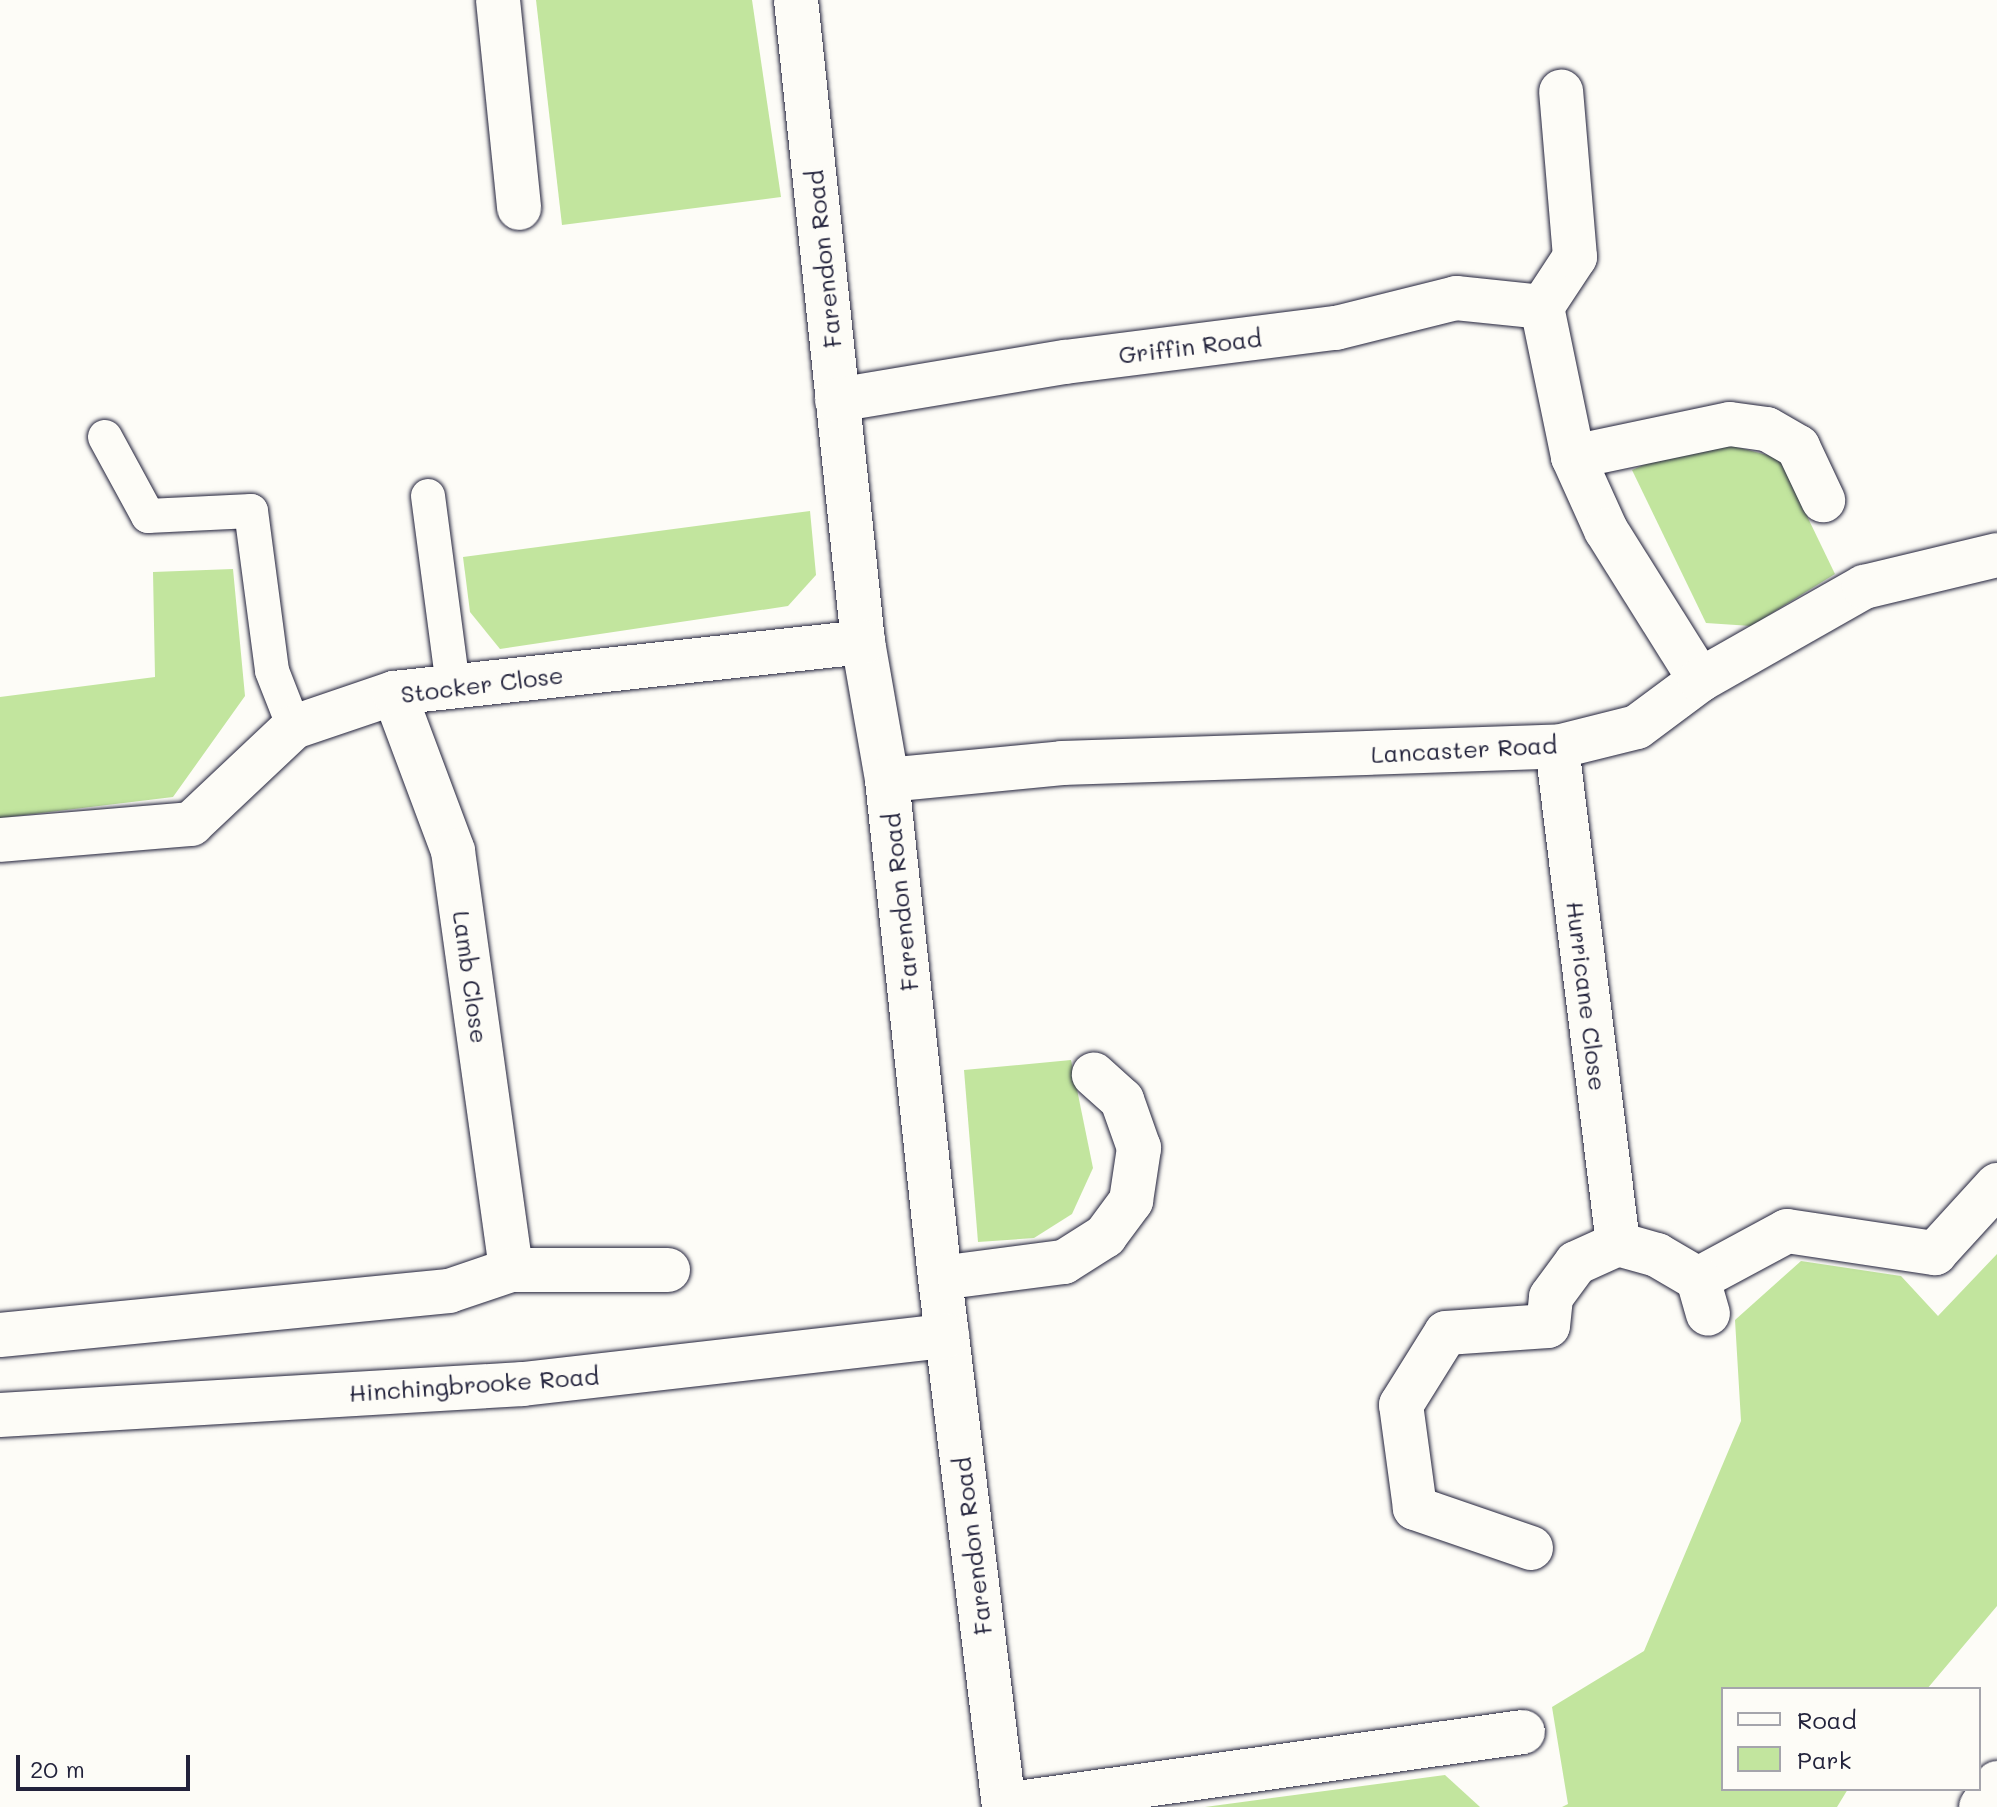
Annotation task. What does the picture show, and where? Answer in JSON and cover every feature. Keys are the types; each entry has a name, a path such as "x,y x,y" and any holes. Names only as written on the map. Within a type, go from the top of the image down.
{"street":[{"path":"498,0 519,208"},
{"name":"Farendon Road","path":"796,0 863,642 887,780 940,1278 1004,1806 1523,1732"},
{"path":"1561,92 1575,257 1542,307 1573,457 1606,530 1700,680"},
{"name":"Griffin Road","path":"837,400 1065,362 1336,328 1456,298 1542,307"},
{"path":"1573,457 1730,424 1767,429 1798,447 1823,500"},
{"name":"Lancaster Road","path":"887,780 1062,763 1557,747 1637,727 1700,680 1864,587 1997,555"},
{"name":"Stocker Close","path":"0,840 191,824 294,727 394,693 863,642"},
{"name":"Lamb Close","path":"394,693 453,851 511,1270"},
{"name":"Hurricane Close","path":"1557,747 1618,1244"},
{"path":"940,1278 1064,1262 1105,1236 1131,1201 1139,1148 1122,1100 1094,1075"},
{"path":"1531,1548 1415,1508 1401,1405 1446,1333 1548,1326 1551,1297 1576,1263 1618,1244 1657,1255 1703,1296 1787,1231 1935,1253 1997,1185"},
{"path":"0,1335 449,1291 511,1270 668,1270"},
{"name":"Hinchingbrooke Road","path":"0,1415 523,1384 947,1336"},
{"path":"1981,1807 1997,1783"}],"lane":[{"path":"105,437 148,516 251,511 272,671 294,727"},
{"path":"428,496 453,686"}],"green space":[{"path":"536,0 752,0 781,197 562,225"},
{"path":"1725,444 1779,458 1835,574 1751,626 1706,623 1632,470 1680,449"},
{"path":"810,511 816,575 788,606 500,649 470,612 463,557"},
{"path":"233,569 245,696 173,797 0,818 0,697 155,677 153,572"},
{"path":"1071,1060 1093,1168 1072,1214 1034,1238 978,1242 964,1070"},
{"path":"1997,1254 1997,1606 1929,1687 1721,1687 1721,1791 1847,1791 1837,1807 1562,1807 1568,1804 1552,1707 1644,1651 1741,1421 1735,1320 1801,1261 1901,1276 1938,1316"},
{"path":"1445,1775 1480,1807 1205,1807"}]}
